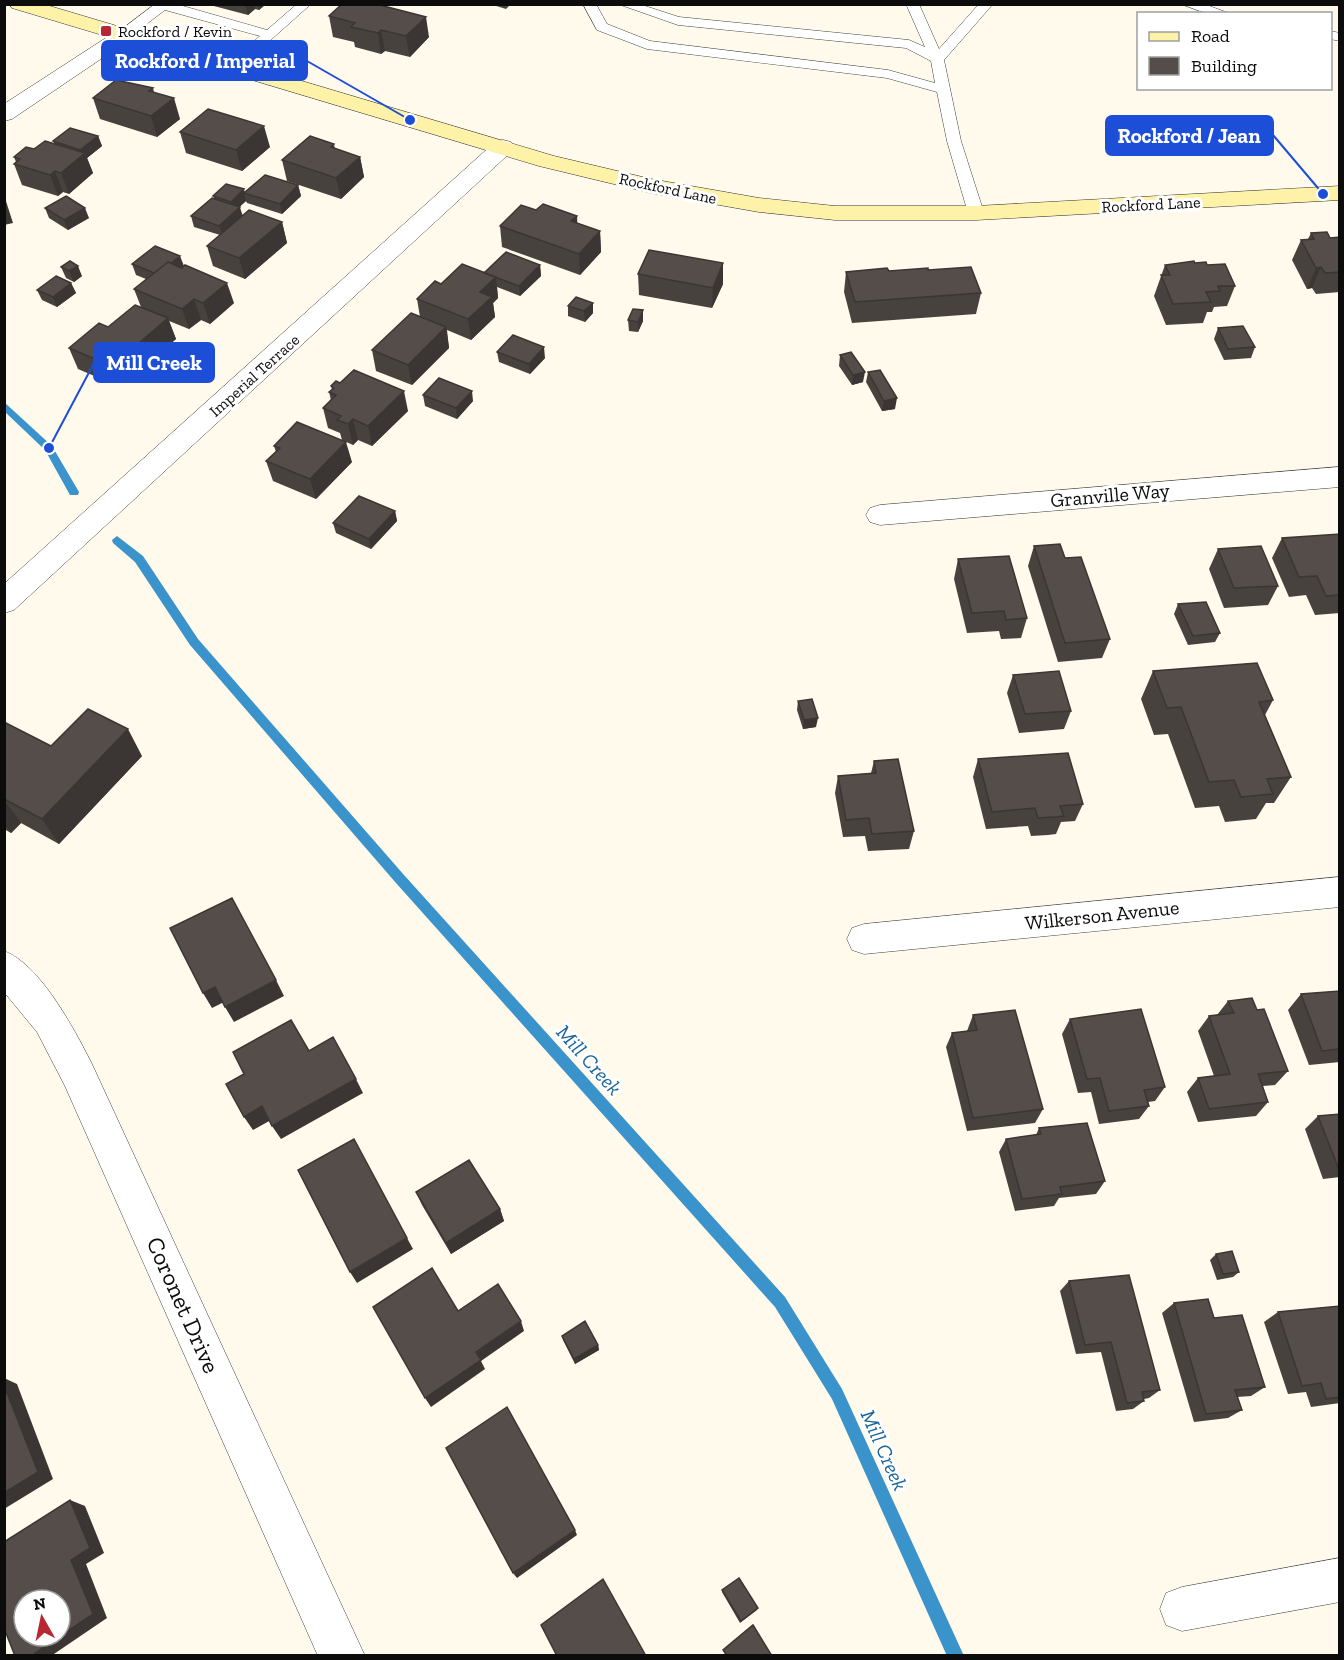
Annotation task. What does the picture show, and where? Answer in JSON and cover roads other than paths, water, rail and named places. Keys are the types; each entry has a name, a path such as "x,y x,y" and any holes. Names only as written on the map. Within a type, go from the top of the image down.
{"main road":[{"name":"Rockford Lane","path":"33,6 122,36 503,147 651,186 759,205 835,213 976,213 1340,193"}],"street":[{"path":"4,114 122,36"},
{"name":"Imperial Terrace","path":"4,602 503,147"},
{"name":"Granville Way","path":"880,515 1340,477"},
{"name":"Wilkerson Avenue","path":"864,939 1340,892"},
{"name":"Coronet Drive","path":"4,966 50,1020 78,1074 342,1656"},
{"path":"1182,1609 1340,1580"}],"lane":[{"path":"231,68 305,4"},
{"path":"589,4 602,27 647,45 888,74 943,89"},
{"path":"624,4 678,21 909,44 937,59"},
{"path":"912,4 937,59 954,141 976,213"},
{"path":"921,23 927,4"},
{"path":"937,59 987,4"},
{"path":"1187,4 1217,12"},
{"path":"122,36 164,5 270,34"}],"waterway":[{"name":"Mill Creek","path":"4,405 49,448 74,492"},
{"name":"Mill Creek","path":"117,540 139,559 194,642 400,879 780,1302 837,1394 956,1656"}],"place":[{"name":"Rockford / Kevin","path":"106,31"},
{"name":"Rockford / Imperial","path":"410,120"},
{"name":"Rockford / Jean","path":"1323,194"},
{"name":"Mill Creek","path":"49,448"}]}
